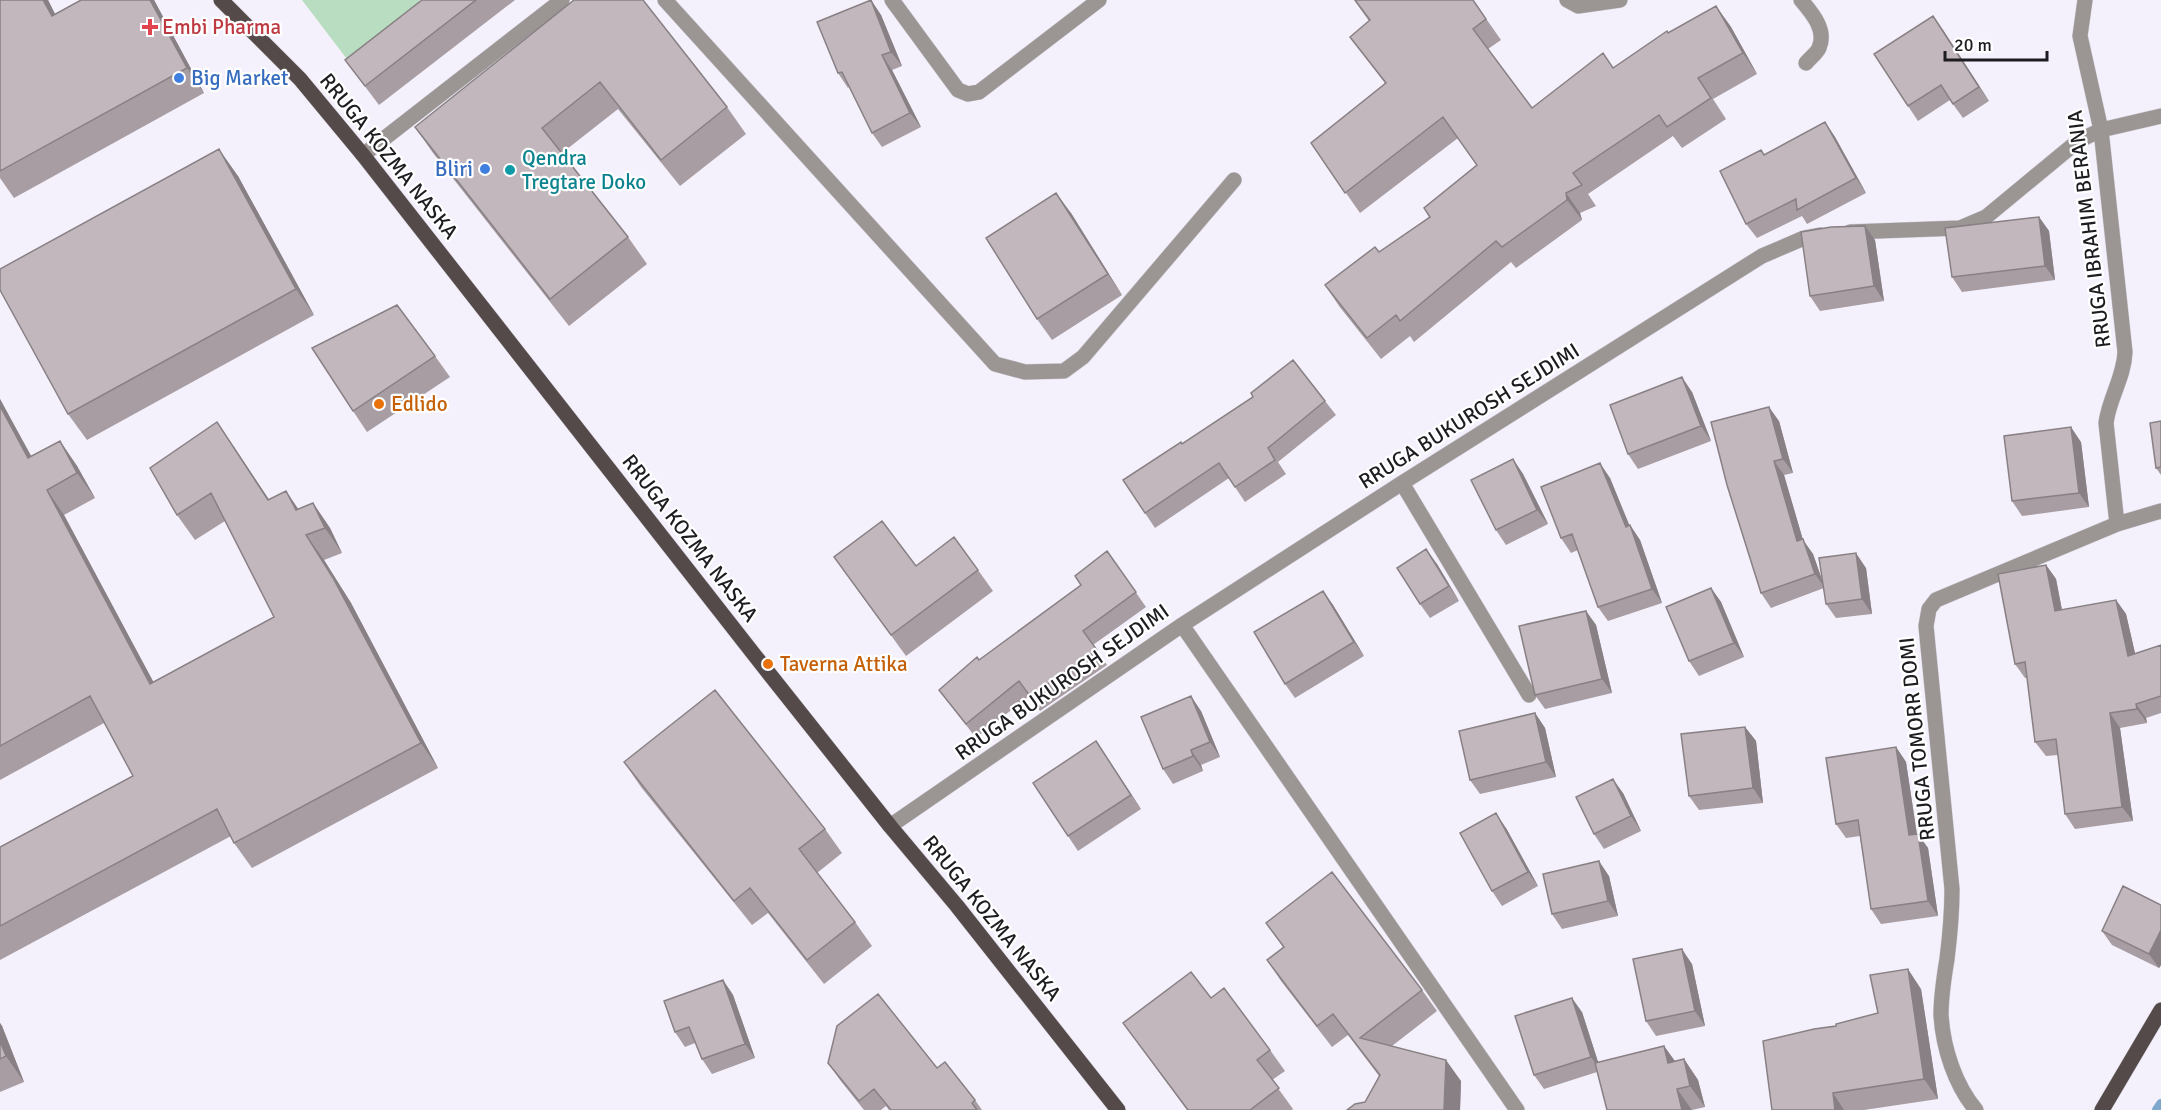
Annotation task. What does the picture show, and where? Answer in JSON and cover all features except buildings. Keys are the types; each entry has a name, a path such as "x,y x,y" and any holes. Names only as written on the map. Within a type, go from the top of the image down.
{"main road":[{"name":"RRUGA KOZMA NASKA","path":"221,0 300,79 363,155 890,826 957,906 1118,1110"},
{"path":"2102,1110 2161,1010"}],"street":[{"path":"363,155 562,0"},
{"path":"665,0 995,364 1025,372 1064,371 1083,357 1234,180"},
{"path":"892,0 958,90 968,94 979,92 1098,0"},
{"path":"1567,0 1578,6 1620,0"},
{"path":"1801,0 1814,15 1822,33 1819,48 1806,63"},
{"name":"RRUGA IBRAHIM BERANIA","path":"2085,0 2080,36 2101,130 2125,352 2125,365 2108,407 2106,423 2117,524"},
{"path":"2101,130 2161,116"},
{"name":"RRUGA BUKUROSH SEJDIMI","path":"890,826 1182,625 1762,256 1804,238 1834,232 1960,228 1986,217 2078,141 2101,130"},
{"path":"1402,483 1529,695"},
{"name":"RRUGA TOMORR DOMI","path":"1969,1108 1950,1060 1941,1014 1951,923 1952,889 1926,626 1929,609 1936,600 2117,524 2161,511"},
{"path":"1182,625 1517,1110"}],"green space":[{"path":"302,0 419,0 430,14 356,71"}],"waterway":[{"path":"2157,1110 2161,1104"}],"place":[{"name":"Embi Pharma","path":"150,27"},
{"name":"Big Market","path":"179,78"},
{"name":"Bliri","path":"485,169"},
{"name":"Qendra Tregtare Doko","path":"510,170"},
{"name":"Edlido","path":"379,404"},
{"name":"Taverna Attika","path":"768,664"}]}
